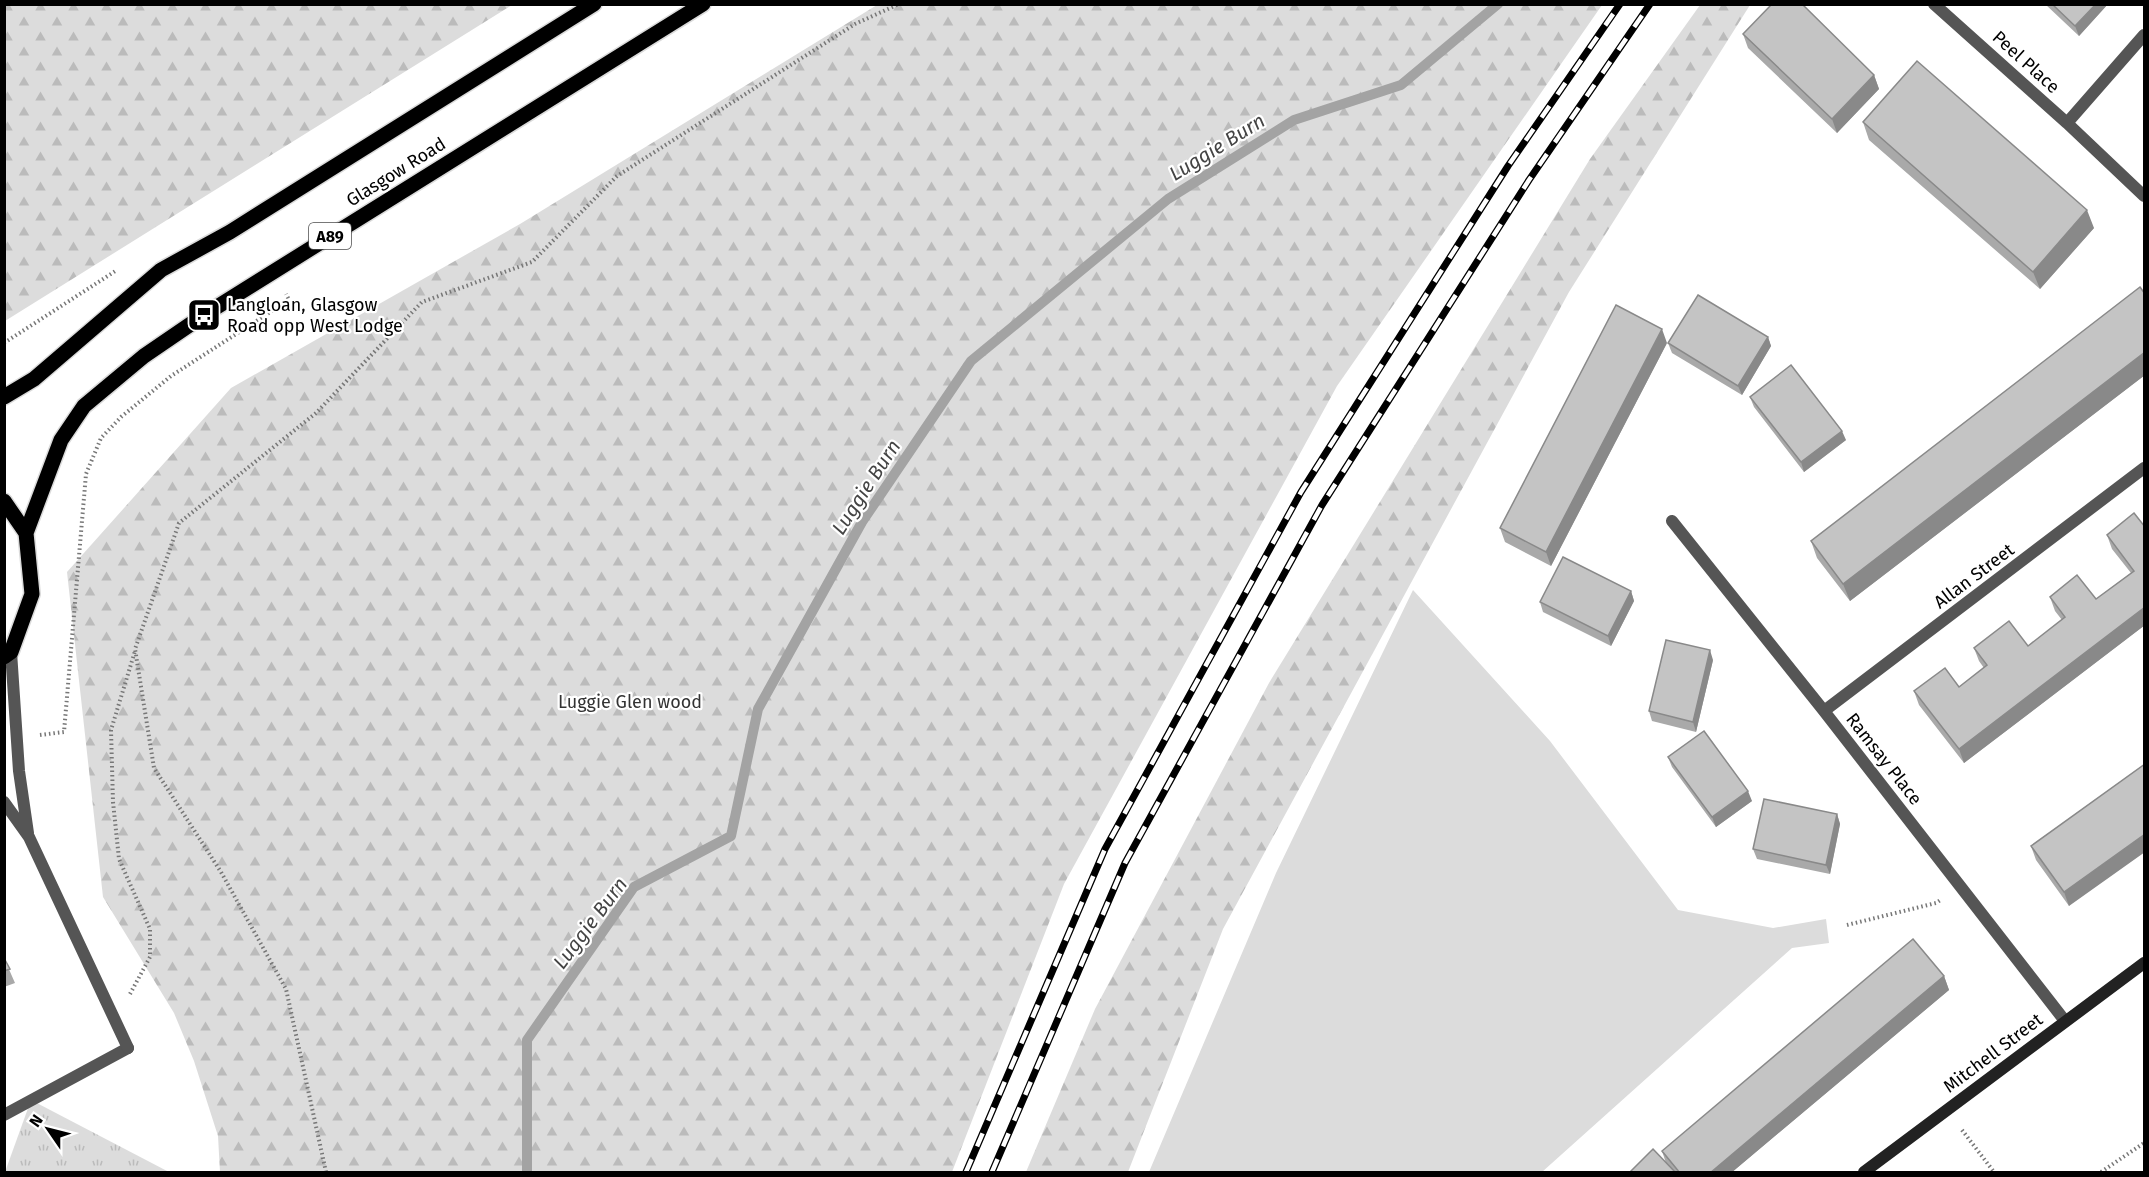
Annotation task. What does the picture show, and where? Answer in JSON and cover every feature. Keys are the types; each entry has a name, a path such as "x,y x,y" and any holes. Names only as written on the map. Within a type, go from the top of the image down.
{"main road":[{"name":"Glasgow Road","path":"4,398 34,378 161,270 231,232 594,4"},
{"name":"Glasgow Road","path":"8,655 32,594 26,533 61,440 84,406 144,356 273,271 703,4"},
{"name":"Glasgow Road","path":"4,501 26,533"}],"street":[{"name":"Peel Place","path":"1934,4 2145,196"},
{"path":"2067,123 2145,35"},
{"name":"Allan Street","path":"1824,711 2145,468"},
{"name":"Ramsay Place","path":"1672,521 1824,711 2065,1021"},
{"path":"8,655 29,837"},
{"path":"4,802 29,837 128,1048 4,1114"},
{"name":"Mitchell Street","path":"1864,1173 2145,963"}],"path":[{"path":"115,1021 150,957 150,929 119,859 113,802 111,730 135,649 179,523 316,413 422,302 532,262 617,176 855,24 899,4"},
{"path":"17,738 64,732 86,474 101,438 120,417 171,376 289,300 273,271"},
{"path":"135,649 154,768 221,872 286,989 326,1173"},
{"path":"1847,925 1936,903 1961,887"},
{"path":"1947,1110 1994,1173"},
{"path":"2102,1173 2145,1143"}],"green space":[{"path":"5,4 512,4 512,5 5,321"},
{"name":"Luggie Glen wood","path":"877,5 1602,5 1337,386 1064,884 952,1172 220,1172 218,1136 194,1061 174,1013 103,897 67,572 231,388 520,224"},
{"path":"1700,5 1750,5 1569,292 1223,929 1128,1172 1026,1172 1095,1009 1269,683 1590,159"},
{"path":"1413,590 1550,741 1678,910 1773,928 1826,919 1829,943 1792,948 1542,1172 1149,1172 1276,873"},
{"path":"31,1100 169,1172 5,1172"}],"building":[{"path":"1772,4 1802,4 1874,75 1832,119 1743,34"},
{"path":"2052,4 2096,4 2075,26"},
{"path":"1917,61 2087,210 2033,272 1863,122"},
{"path":"2140,287 2145,294 2145,352 1843,584 1811,541"},
{"path":"1698,295 1768,337 1738,386 1668,343"},
{"path":"1616,305 1662,329 1546,552 1500,528"},
{"path":"1791,365 1842,431 1801,462 1750,397"},
{"path":"2134,513 2145,527 2145,607 1959,749 1914,691 1945,668 1959,687 1987,665 1974,648 2009,621 2028,646 2065,617 2050,597 2077,575 2096,599 2134,571 2107,535"},
{"path":"1563,557 1631,591 1608,636 1540,602"},
{"path":"1666,640 1710,650 1693,722 1649,711"},
{"path":"1704,731 1748,791 1712,817 1668,757"},
{"path":"2145,764 2145,834 2064,892 2031,846"},
{"path":"1764,799 1837,814 1826,865 1753,849"},
{"path":"1913,939 1944,976 1710,1173 1680,1173 1662,1151"},
{"path":"4,958 10,969 4,971"},
{"path":"1653,1149 1676,1173 1629,1173"}],"waterway":[{"name":"Luggie Burn","path":"527,1172 527,1040 634,887 731,836 758,709 862,522 971,361 1168,199 1294,120 1401,85 1498,4"}],"railway":[{"path":"966,1172 1105,849 1301,492 1508,166 1620,4"},
{"path":"992,1172 1125,863 1322,505 1529,180 1650,4"}],"place":[{"name":"Langloan, Glasgow Road opp West Lodge","path":"204,315"}]}
